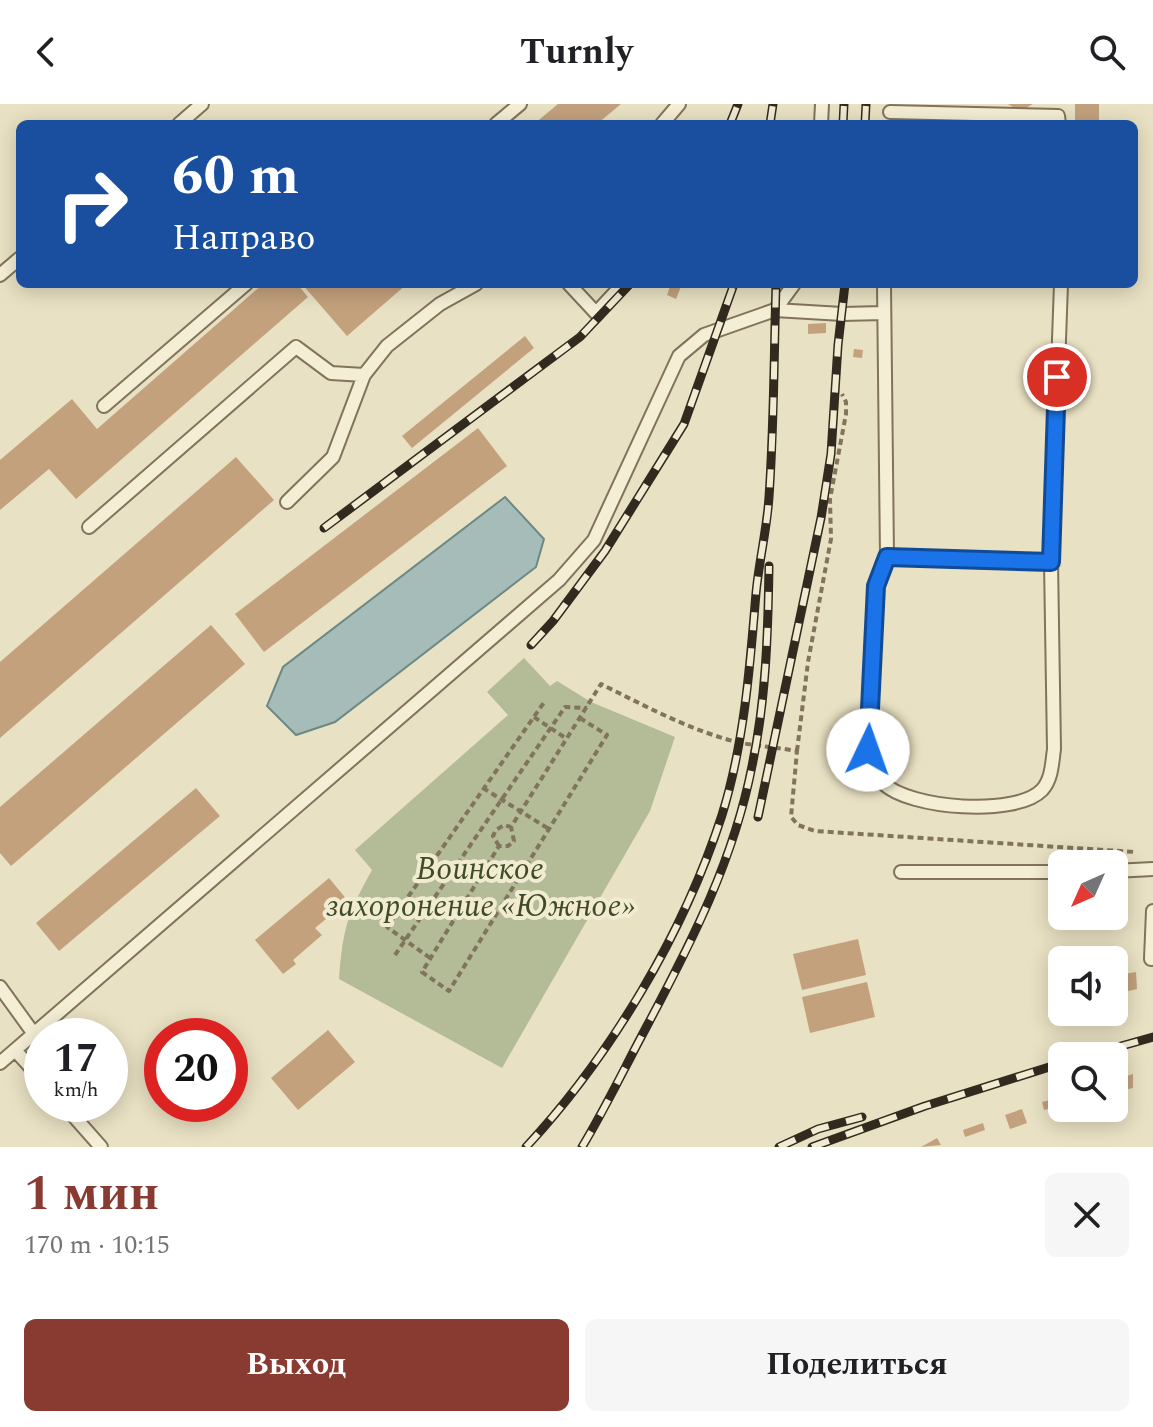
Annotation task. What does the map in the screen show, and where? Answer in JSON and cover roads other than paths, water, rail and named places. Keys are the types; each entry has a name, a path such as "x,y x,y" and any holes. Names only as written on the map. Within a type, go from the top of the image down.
{"lane":[{"path":"184,120 202,104"},
{"path":"501,120 520,104"},
{"path":"665,120 679,104"},
{"path":"890,113 1058,116 1058,120"},
{"path":"0,275 16,261"},
{"path":"104,406 241,288"},
{"path":"287,502 333,457 364,375 387,346 440,304 469,288"},
{"path":"573,288 596,313 619,288"},
{"path":"775,310 791,288"},
{"path":"884,288 887,557 876,586 868,750 884,784 920,799 957,807 1011,805 1029,799 1043,789 1051,774 1054,749 1051,562 1061,288"},
{"path":"53,1018 559,580 594,540 679,356 704,335 775,310 883,313"},
{"path":"89,527 296,347 331,373 364,375"},
{"path":"887,557 1051,562"},
{"path":"1128,870 1153,869"},
{"path":"901,872 1048,872"},
{"path":"1151,959 1153,911"},
{"path":"0,987 24,1020"},
{"path":"0,1063 24,1042"},
{"path":"15,1050 24,1060"},
{"path":"79,1122 101,1147"}],"water":[{"path":"505,497 544,539 536,567 335,722 296,735 267,706 283,667"}],"railway":[{"path":"732,120 738,104"},
{"path":"771,120 773,104"},
{"path":"843,120 844,104"},
{"path":"865,120 866,104"},
{"path":"324,528 580,337 626,288"},
{"path":"531,645 553,621 605,551 684,424 733,288"},
{"path":"526,1147 587,1074 641,992 687,904 730,788 741,733 768,509 776,288"},
{"path":"758,817 821,518 831,454 845,288"},
{"path":"582,1147 680,962 710,899 734,834 752,766 760,716 767,641 769,566"},
{"path":"1128,1044 1153,1037"},
{"path":"812,1147 925,1106 1048,1067"},
{"path":"779,1147 818,1129 862,1117"}],"park label":[{"name":"Воинское захоронение «Южное»","path":"480,888"}]}
